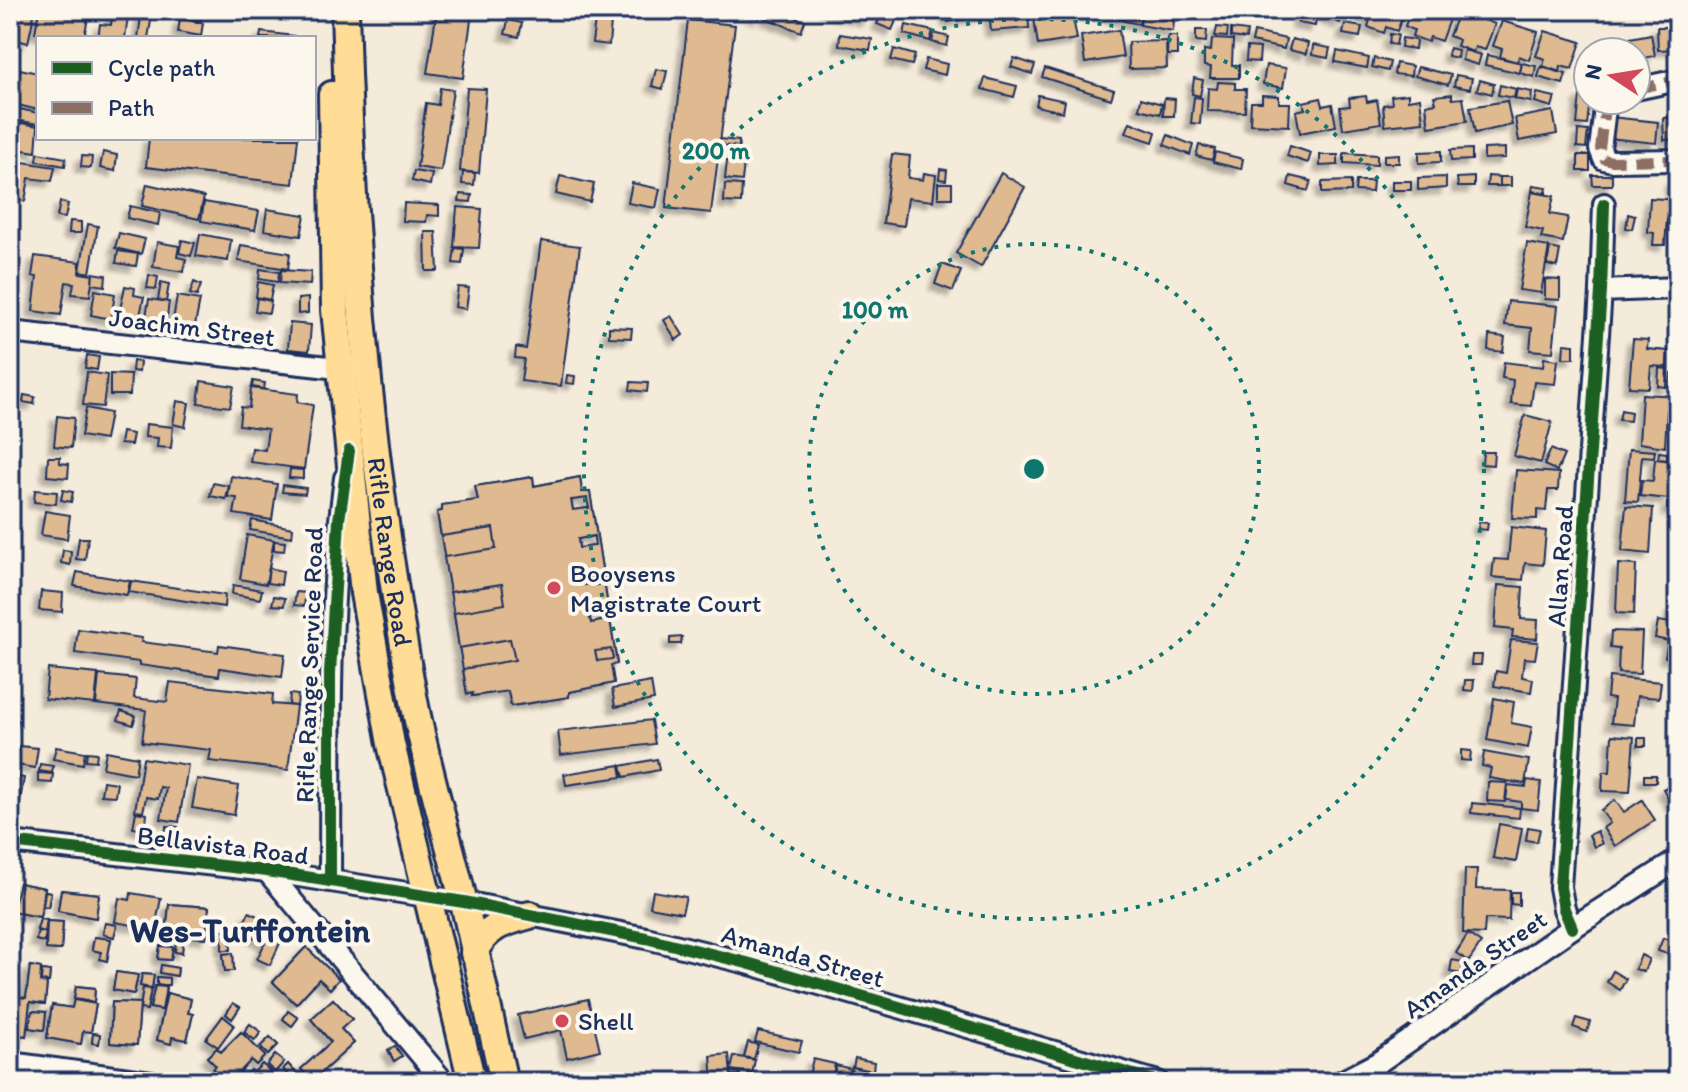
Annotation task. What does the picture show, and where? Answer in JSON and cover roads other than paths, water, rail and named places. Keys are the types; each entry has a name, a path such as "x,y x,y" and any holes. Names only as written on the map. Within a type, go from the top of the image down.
{"main road":[{"name":"Rifle Range Road","path":"333,10 332,253 339,370 357,542 391,744 472,1082"},
{"name":"Rifle Range Road","path":"345,10 356,243 377,467 415,707 464,902 504,1082"},
{"path":"474,953 488,931 501,922 530,915"}],"street":[{"path":"1652,86 1678,80"},
{"path":"1604,116 1600,149 1604,159 1678,160"},
{"name":"Allan Road","path":"1572,928 1560,887 1601,291 1604,204"},
{"path":"1601,291 1678,288"},
{"name":"Joachim Street","path":"10,332 369,371"},
{"name":"Rifle Range Service Road","path":"330,881 332,626 339,520 349,451"},
{"name":"Bellavista Road","path":"10,842 267,871 430,897"},
{"name":"Amanda Street","path":"1341,1082 1376,1064 1572,928 1678,860"},
{"path":"267,871 442,1080"},
{"name":"Amanda Street","path":"430,897 693,948 1158,1082"},
{"path":"10,1063 151,1082"}],"place":[{"name":"Booysens Magistrate Court","path":"554,588"},
{"name":"Shell","path":"562,1021"}],"district":[{"name":"Wes-Turffontein","path":"250,930"}]}
